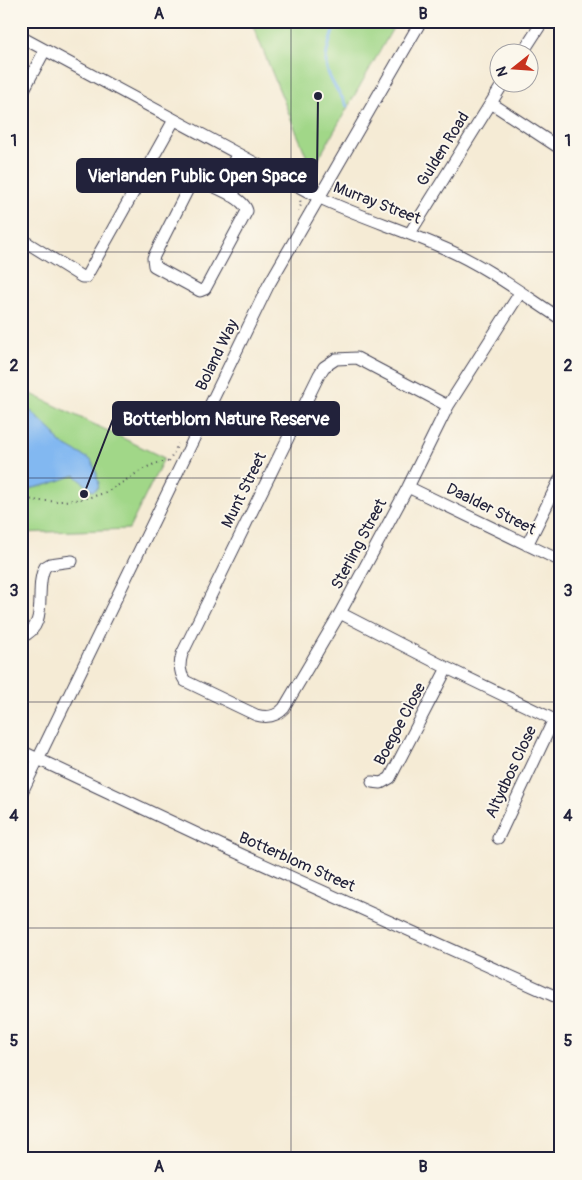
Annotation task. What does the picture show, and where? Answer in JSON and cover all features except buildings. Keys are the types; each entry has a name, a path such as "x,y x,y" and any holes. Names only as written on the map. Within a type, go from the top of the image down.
{"street":[{"name":"Boland Way","path":"21,794 268,286 421,21"},
{"path":"529,42 543,21"},
{"name":"Murray Street","path":"21,37 318,198 348,212 410,233 458,255 561,319"},
{"path":"21,95 45,50"},
{"name":"Gulden Road","path":"410,233 498,92"},
{"path":"491,103 561,149"},
{"path":"21,239 82,278 86,277 174,120"},
{"path":"219,189 237,155"},
{"path":"232,196 250,161"},
{"path":"194,180 198,180 232,196 244,205 247,212 206,289 200,291 154,266 153,258 194,180"},
{"name":"Sterling Street","path":"181,674 185,681 192,685 262,717 275,716 284,708 340,613 408,487 448,406 520,292"},
{"name":"Munt Street","path":"181,674 182,654 324,367 336,359 357,358 448,406"},
{"path":"527,544 561,477"},
{"name":"Daalder Street","path":"408,487 561,561"},
{"path":"21,637 29,634 34,628 39,614 42,576 45,567 50,564 72,561"},
{"path":"340,613 447,668 557,721"},
{"name":"Boegoe Close","path":"372,782 381,783 390,778 447,668"},
{"name":"Altydbos Close","path":"498,838 557,721"},
{"name":"Botterblom Street","path":"21,751 229,849 561,999"}],"path":[{"path":"295,194 300,200 301,205 297,213"},
{"path":"169,462 178,445"},
{"path":"21,498 41,501 74,501 103,493 160,462 169,462 181,466"}],"green space":[{"path":"251,21 397,21 312,170"},
{"path":"21,389 164,458 129,529 21,533"}],"water":[{"path":"21,407 32,412 54,433 59,442 91,460 99,481 98,488 93,491 91,490 75,475 50,484 21,491"}],"waterway":[{"path":"336,21 328,47 326,63 331,80 347,106"}],"place":[{"name":"Vierlanden Public Open Space","path":"318,96"},
{"name":"Botterblom Nature Reserve","path":"84,494"}]}
